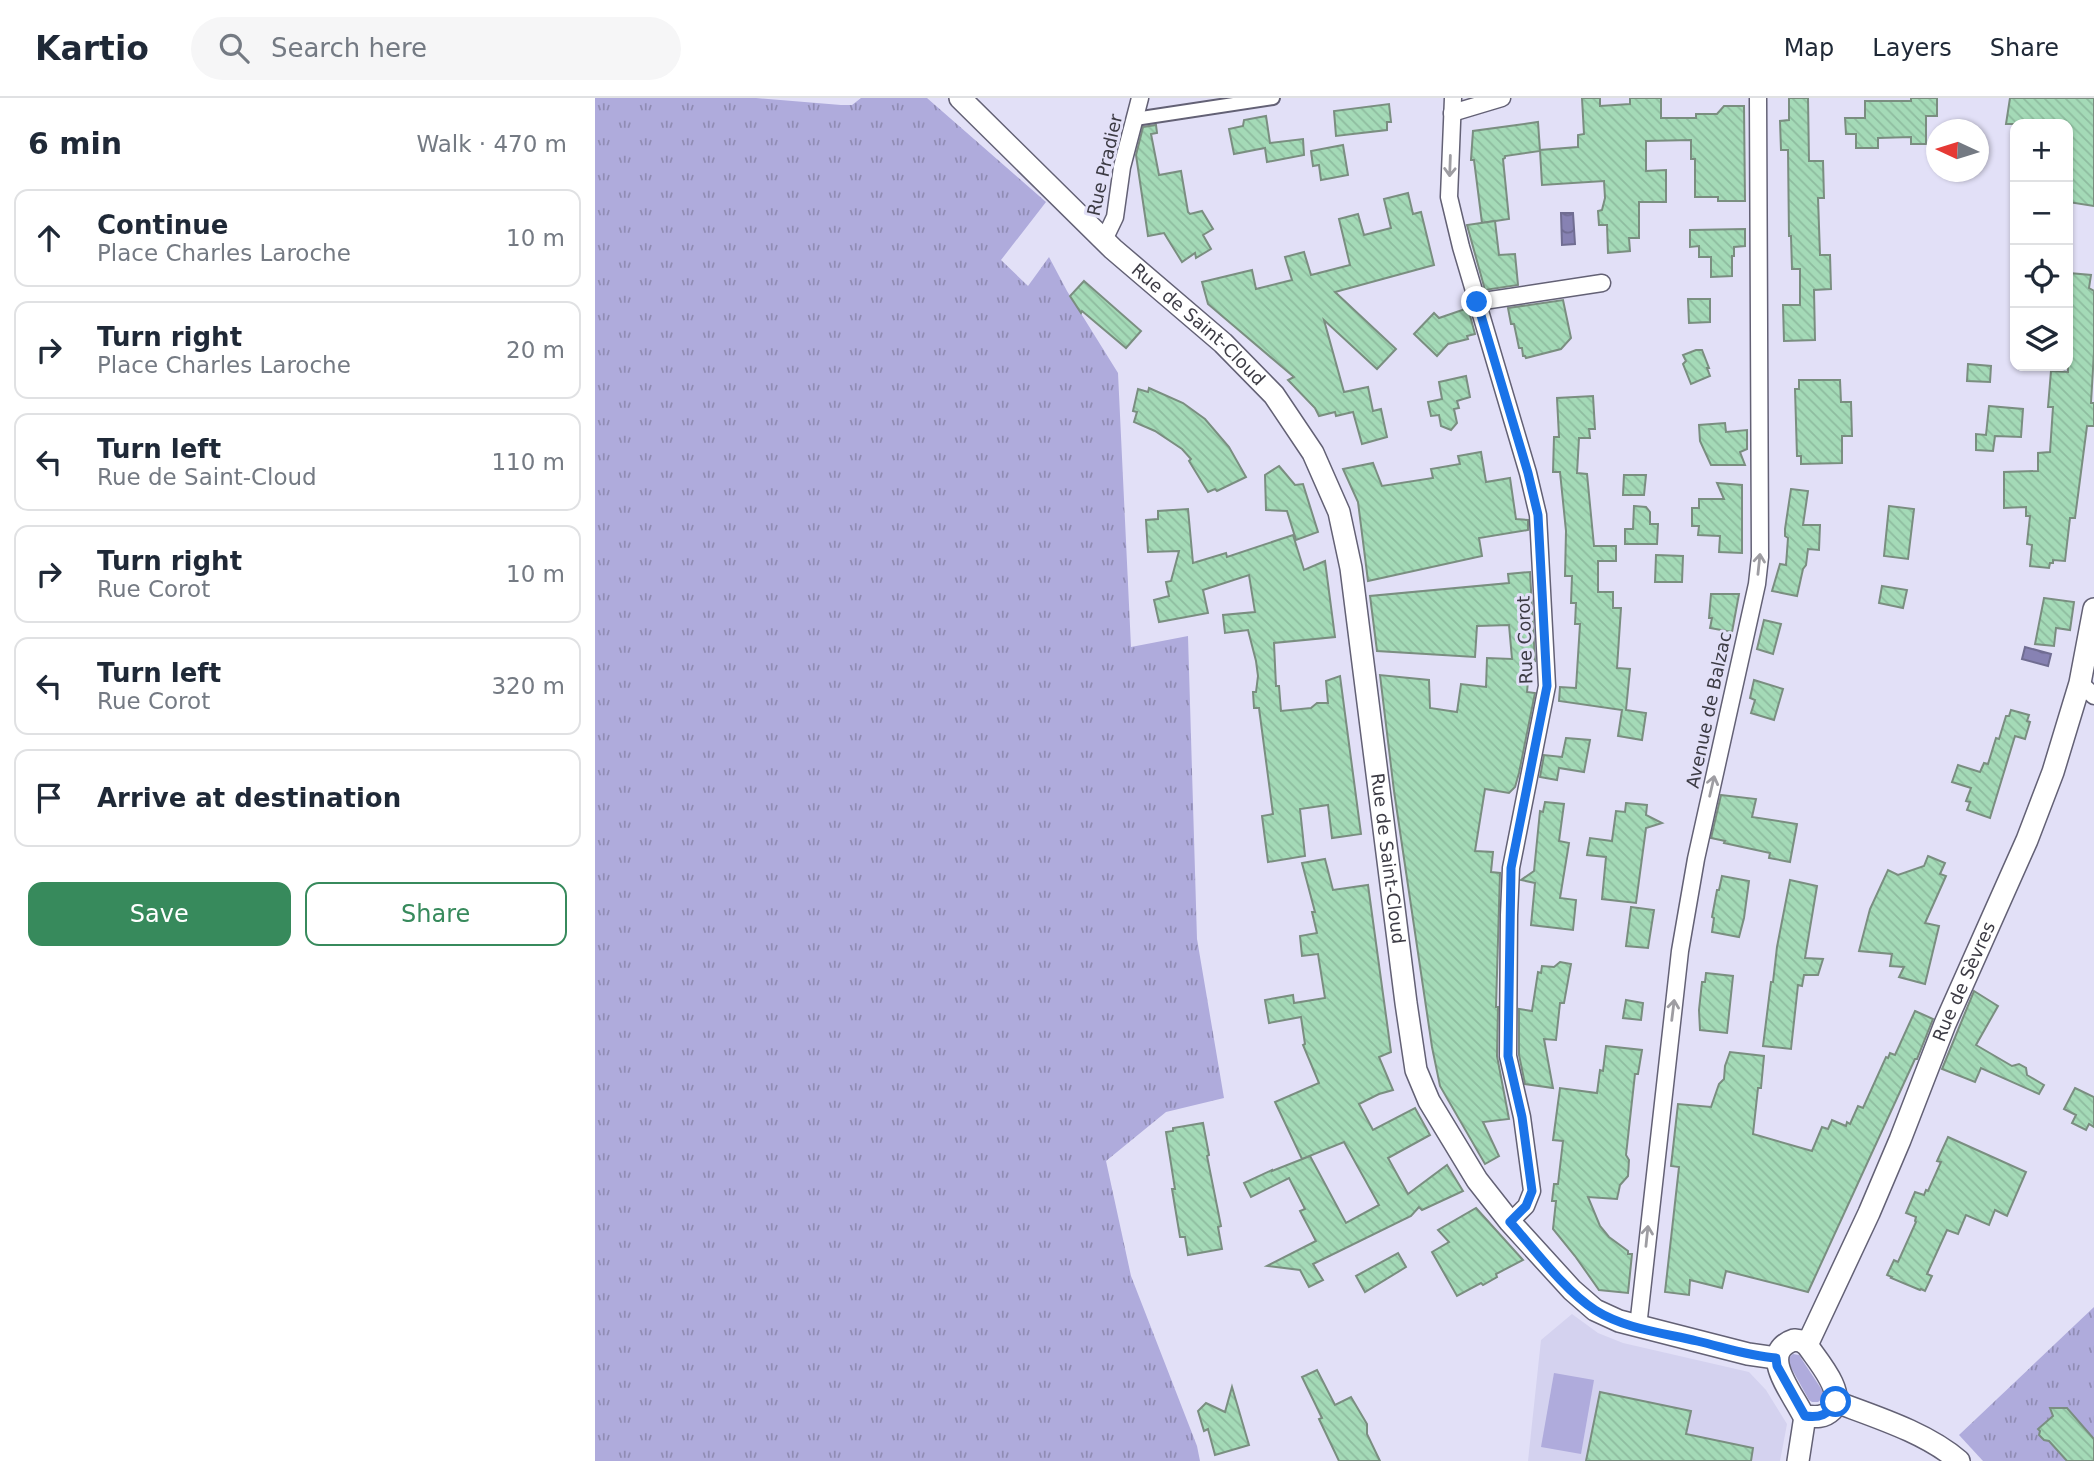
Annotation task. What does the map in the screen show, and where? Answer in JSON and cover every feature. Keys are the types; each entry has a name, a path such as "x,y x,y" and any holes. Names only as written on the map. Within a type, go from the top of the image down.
{"main road":[{"name":"Rue de Saint-Cloud","path":"960,98 1109,244 1223,343 1274,395 1313,453 1339,512 1351,568 1416,1070 1429,1101 1477,1180 1510,1222 1572,1290 1595,1310 1638,1327 1748,1354 1776,1358"},
{"name":"Rue de Sèvres","path":"1807,1345 1869,1213 1945,1024 2027,840 2089,687 2094,610"},
{"path":"1798,1461 1805,1416 1777,1366 1776,1358 1777,1351 1784,1343 1794,1340 1807,1345 1836,1390 1836,1402 1826,1414 1816,1418 1805,1416"},
{"path":"1836,1402 1915,1434 1959,1461"}],"street":[{"name":"Rue Pradier","path":"1109,244 1122,167 1140,98"},
{"path":"1135,119 1273,98"},
{"path":"1452,105 1502,98"},
{"name":"Avenue de Balzac","path":"1638,1327 1679,951 1696,859 1761,557 1757,271 1758,98"},
{"name":"Rue Corot","path":"1452,105 1449,197 1538,515 1547,686 1511,868 1508,1056 1522,1117 1532,1191 1526,1206 1510,1222"},
{"path":"1477,302 1602,283"}],"shaded area":[{"path":"1572,1314 1598,1333 1623,1343 1749,1372 1766,1390 1787,1424 1780,1461 1528,1461 1541,1340"}],"green space":[{"path":"595,98 756,98 852,105 861,98 927,98 1046,202 1001,260 1028,286 1049,257 1118,373 1131,647 1188,636 1197,939 1224,1098 1166,1112 1106,1161 1131,1276 1197,1446 1200,1461 595,1461"},
{"path":"2094,1307 2094,1461 1983,1461 1959,1435"},
{"path":"1793,1354 1799,1355 1824,1393 1818,1402 1809,1400 1788,1362 1787,1359"},
{"path":"1554,1373 1594,1380 1581,1454 1541,1447"}],"water":[{"path":"1561,213 1573,213 1575,244 1562,245"},
{"path":"2025,647 2051,654 2048,666 2022,659"}],"building":[{"path":"1582,98 1600,98 1600,106 1630,104 1630,98 1661,98 1661,118 1696,118 1696,114 1717,114 1724,106 1744,106 1745,201 1718,201 1718,197 1695,197 1695,159 1691,159 1691,140 1646,141 1646,171 1666,170 1666,202 1639,202 1639,238 1629,238 1630,251 1608,253 1607,225 1599,225 1598,211 1602,210 1605,198 1604,181 1542,185 1540,150 1578,147 1578,135 1584,134"},
{"path":"1789,98 1808,98 1809,161 1823,161 1824,198 1818,198 1820,255 1830,255 1831,289 1814,290 1815,340 1784,341 1783,305 1800,305 1800,269 1792,269 1789,236 1788,150 1781,150 1780,121 1789,120"},
{"path":"1911,98 1937,98 1937,116 1926,116 1926,144 1911,144 1911,137 1878,138 1878,148 1856,148 1856,134 1846,134 1845,118 1865,118 1865,101 1911,101"},
{"path":"2010,98 2094,98 2094,206 2073,203 2073,119 2010,119 2010,124 2006,124"},
{"path":"1389,104 1391,122 1387,122 1387,130 1336,136 1334,111"},
{"path":"1266,116 1270,143 1303,139 1304,155 1267,162 1265,148 1234,154 1229,129 1243,126 1244,120"},
{"path":"1538,122 1540,151 1505,156 1503,159 1509,219 1482,223 1474,160 1471,160 1473,131"},
{"path":"1156,125 1157,133 1151,134 1159,175 1181,171 1188,212 1190,214 1202,211 1213,229 1203,235 1211,249 1196,258 1195,253 1182,262 1164,233 1148,236 1136,155 1143,127"},
{"path":"1343,145 1348,175 1321,180 1319,165 1313,166 1311,151"},
{"path":"1408,193 1413,214 1421,212 1434,265 1335,292 1396,349 1377,369 1324,320 1344,392 1368,387 1373,411 1381,409 1387,437 1362,444 1353,412 1336,416 1335,412 1319,416 1315,408 1288,380 1294,377 1208,304 1202,282 1252,270 1256,289 1292,280 1285,257 1304,252 1311,275 1350,265 1339,219 1358,214 1364,235 1391,228 1384,199"},
{"path":"1495,221 1499,255 1515,254 1518,285 1485,290 1467,225"},
{"path":"1745,229 1745,246 1734,247 1732,276 1711,277 1711,257 1699,257 1699,246 1690,247 1690,230"},
{"path":"2073,273 2091,275 2089,288 2094,291 2091,403 2094,403 2094,426 2087,426 2075,518 2070,518 2065,561 2053,560 2049,568 2030,566 2032,545 2027,544 2030,516 2026,516 2026,507 2004,508 2004,472 2038,471 2038,453 2050,452 2053,407 2048,407 2051,371 2073,371"},
{"path":"1084,281 1141,331 1126,348 1082,311 1081,313 1070,296"},
{"path":"1688,299 1710,299 1710,322 1689,323"},
{"path":"1563,300 1571,338 1561,349 1526,358 1523,356 1508,308"},
{"path":"1468,308 1475,334 1467,336 1468,339 1448,344 1437,356 1414,334 1434,313 1439,318"},
{"path":"1702,350 1710,376 1691,384 1683,364 1686,361 1683,355"},
{"path":"1968,364 1991,366 1990,382 1967,381"},
{"path":"1466,376 1470,397 1457,401 1459,408 1454,409 1457,423 1451,430 1441,426 1439,415 1431,416 1428,402 1442,399 1439,382"},
{"path":"1799,380 1840,380 1841,402 1851,402 1852,436 1842,436 1842,463 1801,464 1801,456 1797,456 1795,389 1799,389"},
{"path":"1149,388 1183,403 1205,419 1229,447 1246,477 1217,491 1215,489 1208,492 1189,461 1191,459 1182,449 1155,431 1134,422 1137,412 1133,411 1138,389 1148,392"},
{"path":"1593,396 1595,429 1589,429 1590,438 1579,438 1577,473 1587,474 1594,546 1616,546 1616,561 1598,561 1598,592 1613,592 1613,608 1621,608 1617,668 1630,669 1626,710 1646,713 1642,740 1618,736 1622,710 1559,701 1560,687 1576,688 1580,624 1575,624 1576,603 1571,603 1572,576 1565,576 1566,531 1560,472 1553,472 1554,437 1559,437 1557,398"},
{"path":"1989,406 2023,409 2021,437 1995,436 1993,451 1976,450 1976,434 1986,435"},
{"path":"1725,423 1726,432 1747,430 1747,449 1740,452 1745,465 1711,465 1700,441 1699,425"},
{"path":"1481,452 1486,482 1510,478 1516,519 1528,520 1528,530 1479,538 1482,556 1368,581 1358,502 1343,469 1373,463 1382,486 1433,478 1431,469 1460,464 1458,456"},
{"path":"1279,466 1295,485 1303,484 1318,532 1296,540 1287,511 1266,510 1265,475"},
{"path":"1624,475 1646,475 1644,495 1623,495"},
{"path":"1717,483 1742,485 1742,553 1719,552 1720,536 1698,535 1699,526 1692,526 1692,508 1699,508 1699,499 1724,499"},
{"path":"1791,489 1808,491 1803,525 1820,525 1819,550 1808,549 1797,596 1772,591 1780,564 1786,565 1788,538 1785,536 1785,529"},
{"path":"1634,506 1646,507 1650,512 1650,524 1658,524 1657,544 1625,544 1625,529 1633,529"},
{"path":"1889,506 1914,509 1908,559 1884,556"},
{"path":"1188,509 1193,563 1226,553 1227,557 1293,535 1304,570 1325,561 1335,637 1274,643 1276,686 1279,686 1281,711 1311,708 1317,703 1328,703 1326,681 1340,676 1361,834 1332,838 1328,805 1300,809 1305,856 1268,862 1262,816 1273,814 1259,708 1254,708 1253,692 1256,692 1258,676 1256,661 1248,630 1225,633 1223,615 1255,612 1249,575 1203,590 1208,613 1159,622 1154,600 1169,596 1166,582 1171,581 1179,551 1148,552 1146,520 1158,519 1158,511"},
{"path":"1656,555 1683,556 1682,582 1655,582"},
{"path":"1530,572 1535,661 1530,660 1527,692 1535,693 1515,787 1509,793 1485,789 1475,851 1493,852 1491,872 1500,873 1497,1056 1509,1119 1483,1122 1499,1156 1485,1164 1440,1086 1394,791 1380,675 1429,680 1430,708 1457,712 1461,684 1486,687 1487,658 1512,659 1509,625 1477,626 1475,657 1377,651 1370,596 1509,583 1508,574"},
{"path":"1882,586 1907,590 1903,608 1879,603"},
{"path":"1711,594 1739,594 1732,632 1710,628"},
{"path":"2044,598 2074,602 2070,630 2056,628 2054,646 2035,644"},
{"path":"1764,620 1781,624 1773,654 1757,649"},
{"path":"1754,680 1783,689 1774,720 1751,713 1755,700 1750,698"},
{"path":"2011,710 2029,715 2027,721 2030,722 2025,739 2015,736 1990,818 1967,810 1970,802 1966,801 1971,788 1952,782 1958,765 1980,772 1984,763 1988,764 1996,738 1999,739 2006,716 2009,716"},
{"path":"1566,738 1590,740 1584,772 1559,768 1557,780 1540,777 1544,755 1562,757"},
{"path":"1721,795 1756,799 1752,817 1797,824 1790,862 1769,858 1770,853 1711,838"},
{"path":"1545,802 1564,804 1559,841 1569,843 1560,898 1576,900 1573,930 1531,925 1535,883 1521,880 1534,871 1540,811 1543,812"},
{"path":"1626,803 1647,805 1646,815 1662,823 1646,828 1636,903 1602,899 1606,857 1587,855 1590,838 1612,841 1616,811 1625,812"},
{"path":"1928,856 1945,863 1940,874 1946,876 1925,923 1939,926 1925,984 1899,977 1904,967 1890,966 1892,954 1859,951 1870,909 1888,870 1898,875 1924,866"},
{"path":"1325,859 1333,890 1368,885 1391,1052 1379,1057 1393,1090 1359,1104 1373,1130 1415,1108 1430,1135 1388,1158 1408,1194 1447,1165 1463,1191 1422,1210 1419,1207 1411,1216 1313,1264 1323,1280 1309,1287 1300,1270 1267,1266 1316,1241 1300,1211 1305,1209 1289,1178 1251,1197 1244,1183 1310,1156 1346,1223 1379,1205 1344,1142 1302,1159 1275,1102 1319,1083 1303,1045 1301,1017 1269,1023 1265,1000 1293,995 1294,1003 1325,998 1318,954 1302,956 1300,936 1317,933 1312,912 1315,912 1302,863"},
{"path":"1722,876 1749,881 1739,937 1712,932 1712,917"},
{"path":"1790,880 1817,886 1805,958 1823,959 1818,975 1804,975 1802,986 1798,985 1791,1049 1763,1046 1771,982"},
{"path":"1631,907 1654,910 1648,948 1626,946"},
{"path":"1560,962 1571,964 1564,1003 1560,1003 1556,1040 1544,1039 1553,1088 1525,1084 1519,1055 1519,1009 1532,1011 1538,972 1541,973 1542,966 1554,967"},
{"path":"1706,973 1733,976 1727,1033 1700,1030 1699,1010 1702,982 1705,982"},
{"path":"1974,991 1998,1006 1976,1045 2012,1066 2019,1064 2026,1068 2027,1075 2044,1085 2039,1094 1981,1068 1975,1082 1942,1069"},
{"path":"1626,1000 1643,1003 1641,1020 1623,1018"},
{"path":"1915,1011 1933,1019 1917,1059 1808,1292 1726,1271 1722,1288 1690,1280 1689,1295 1665,1292 1679,1167 1671,1166 1678,1104 1711,1107 1719,1084 1724,1079 1730,1052 1764,1056 1753,1134 1812,1151 1822,1127 1828,1129 1832,1120 1846,1126 1847,1122 1850,1124 1858,1106 1863,1108 1886,1057 1888,1058 1890,1053 1895,1055"},
{"path":"1606,1046 1642,1050 1638,1074 1635,1074 1626,1155 1629,1160 1628,1176 1620,1185 1617,1199 1588,1197 1600,1226 1609,1237 1628,1251 1628,1254 1632,1254 1628,1293 1599,1290 1553,1229 1556,1201 1552,1201 1554,1184 1558,1184 1563,1141 1553,1140 1560,1088 1597,1093"},
{"path":"2075,1088 2094,1097 2094,1127 2089,1124 2086,1130 2072,1123 2076,1115 2064,1109"},
{"path":"1203,1123 1221,1226 1218,1227 1222,1249 1188,1255 1185,1237 1180,1237 1166,1132 1173,1131 1173,1128"},
{"path":"1948,1137 2026,1172 2007,1216 1995,1210 1989,1225 1966,1215 1958,1234 1947,1230 1927,1274 1932,1276 1925,1291 1887,1275 1894,1260 1898,1262 1916,1222 1916,1217 1906,1213 1915,1192 1924,1195 1926,1190 1928,1191 1941,1162 1937,1161"},
{"path":"1476,1208 1523,1260 1496,1274 1497,1277 1483,1285 1481,1283 1457,1296 1432,1252 1449,1242 1438,1230"},
{"path":"1398,1253 1406,1267 1365,1292 1356,1276"},
{"path":"1317,1370 1335,1405 1351,1397 1367,1424 1367,1434 1380,1461 1339,1461 1302,1377"},
{"path":"1232,1387 1249,1445 1215,1455 1208,1429 1204,1431 1198,1411 1206,1403 1225,1412"},
{"path":"1600,1392 1691,1411 1686,1434 1753,1448 1751,1461 1586,1461"},
{"path":"2050,1408 2067,1408 2094,1439 2094,1461 2067,1461 2049,1441 2039,1435 2038,1429 2053,1416"}],"route":[{"path":"1477,302 1538,515 1547,686 1511,868 1508,1056 1522,1117 1532,1191 1526,1206 1510,1222 1572,1290 1595,1310 1638,1327 1748,1354 1776,1358 1777,1366 1805,1416 1816,1418 1826,1414 1836,1402"}]}
